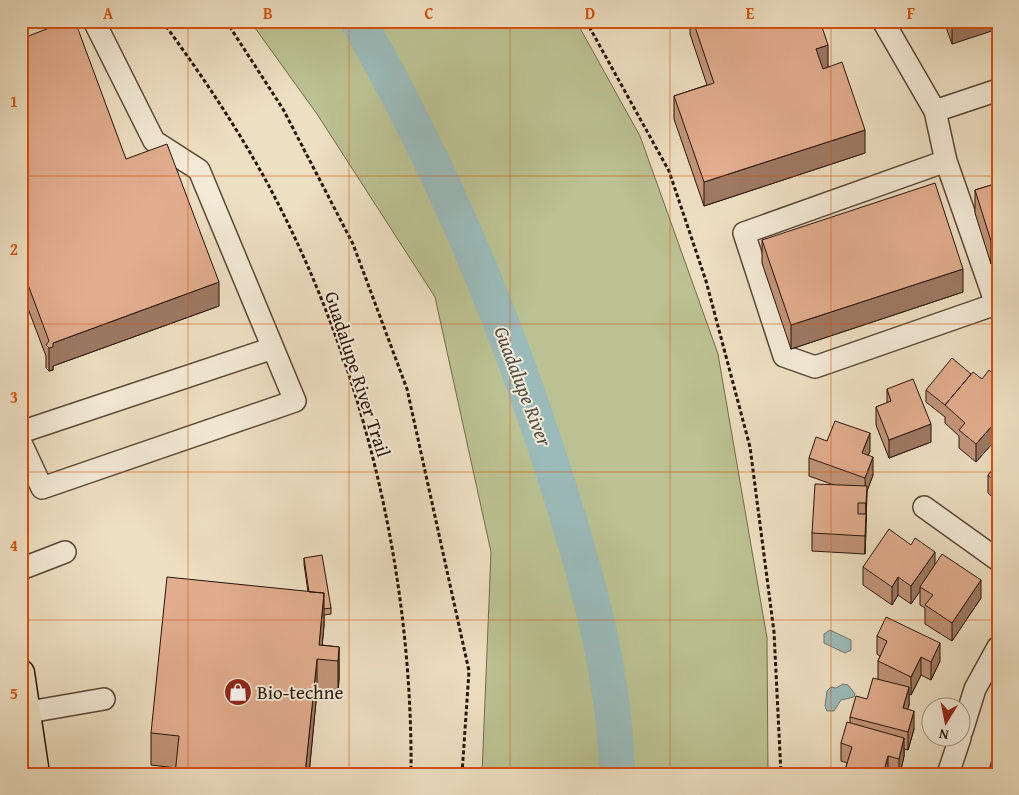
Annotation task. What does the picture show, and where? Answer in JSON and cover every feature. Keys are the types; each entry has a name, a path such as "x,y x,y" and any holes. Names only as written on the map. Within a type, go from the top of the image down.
{"main road":[{"path":"21,672 25,713 36,774"}],"street":[{"path":"21,443 42,488 295,401 198,170 154,141 94,21"},
{"path":"883,21 935,111 946,161 996,304 815,367 784,356 744,233 946,161"},
{"path":"935,111 998,90"},
{"path":"21,432 273,348"},
{"path":"924,507 998,560"},
{"path":"21,569 65,552"},
{"path":"972,699 975,689 998,647"},
{"path":"25,713 104,699"},
{"path":"948,774 957,748"}],"path":[{"name":"Guadalupe River Trail","path":"162,21 200,73 264,177 306,263 341,352 373,462 397,572 407,652 411,774"},
{"path":"226,21 283,108 353,244 407,389 469,671 462,774"},
{"path":"586,21 669,171 706,280 750,447 774,632 781,774"}],"green space":[{"path":"250,21 576,21 640,136 718,354 767,638 768,774 482,774 491,552 435,297 317,114"}],"water":[{"path":"830,630 851,640 851,650 845,653 824,643 824,634"},
{"path":"843,684 848,685 855,694 854,697 841,700 834,711 827,711 825,706 827,691 831,687 836,688"}],"building":[{"path":"67,21 75,21 126,159 167,144 219,282 53,343 53,347 49,348 46,345 49,341 24,274 21,276 21,39"},
{"path":"693,21 820,21 828,45 816,49 823,69 842,62 865,130 704,182 674,96 714,83"},
{"path":"950,21 966,21 952,26"},
{"path":"998,122 998,139 993,123"},
{"path":"935,183 963,269 791,325 762,240"},
{"path":"998,183 998,239 991,241 975,190"},
{"path":"952,358 971,374 945,405 926,390"},
{"path":"989,370 998,378 998,419 976,444 959,430 965,423 945,405 973,372 982,379"},
{"path":"913,379 931,424 889,440 876,407 891,401 887,389"},
{"path":"835,421 870,433 862,453 873,457 865,478 809,458 816,437 827,441"},
{"path":"998,465 998,485 988,475"},
{"path":"815,484 867,486 866,503 858,503 858,514 866,514 865,536 812,533"},
{"path":"889,529 911,545 915,538 935,552 911,586 898,577 892,587 863,567"},
{"path":"942,554 981,580 952,623 925,605 933,595 920,587"},
{"path":"322,555 331,608 324,609 324,593 309,592 304,558"},
{"name":"Bio-techne","path":"167,577 324,593 319,645 339,647 338,661 317,659 305,774 175,774 179,736 151,733"},
{"path":"886,617 940,643 931,662 921,657 911,677 878,661 887,641 877,636"},
{"path":"873,678 909,687 903,708 914,711 908,732 850,717 856,696 867,699"},
{"path":"847,722 904,738 899,759 888,756 883,774 869,774 846,767 852,747 841,743"},
{"path":"994,750 998,751 998,769 990,767"}],"waterway":[{"name":"Guadalupe River","path":"358,21 419,136 447,194 498,314 542,436 582,566 599,634 612,703 617,774"}],"place":[{"name":"Bio-techne","path":"238,692"}]}
